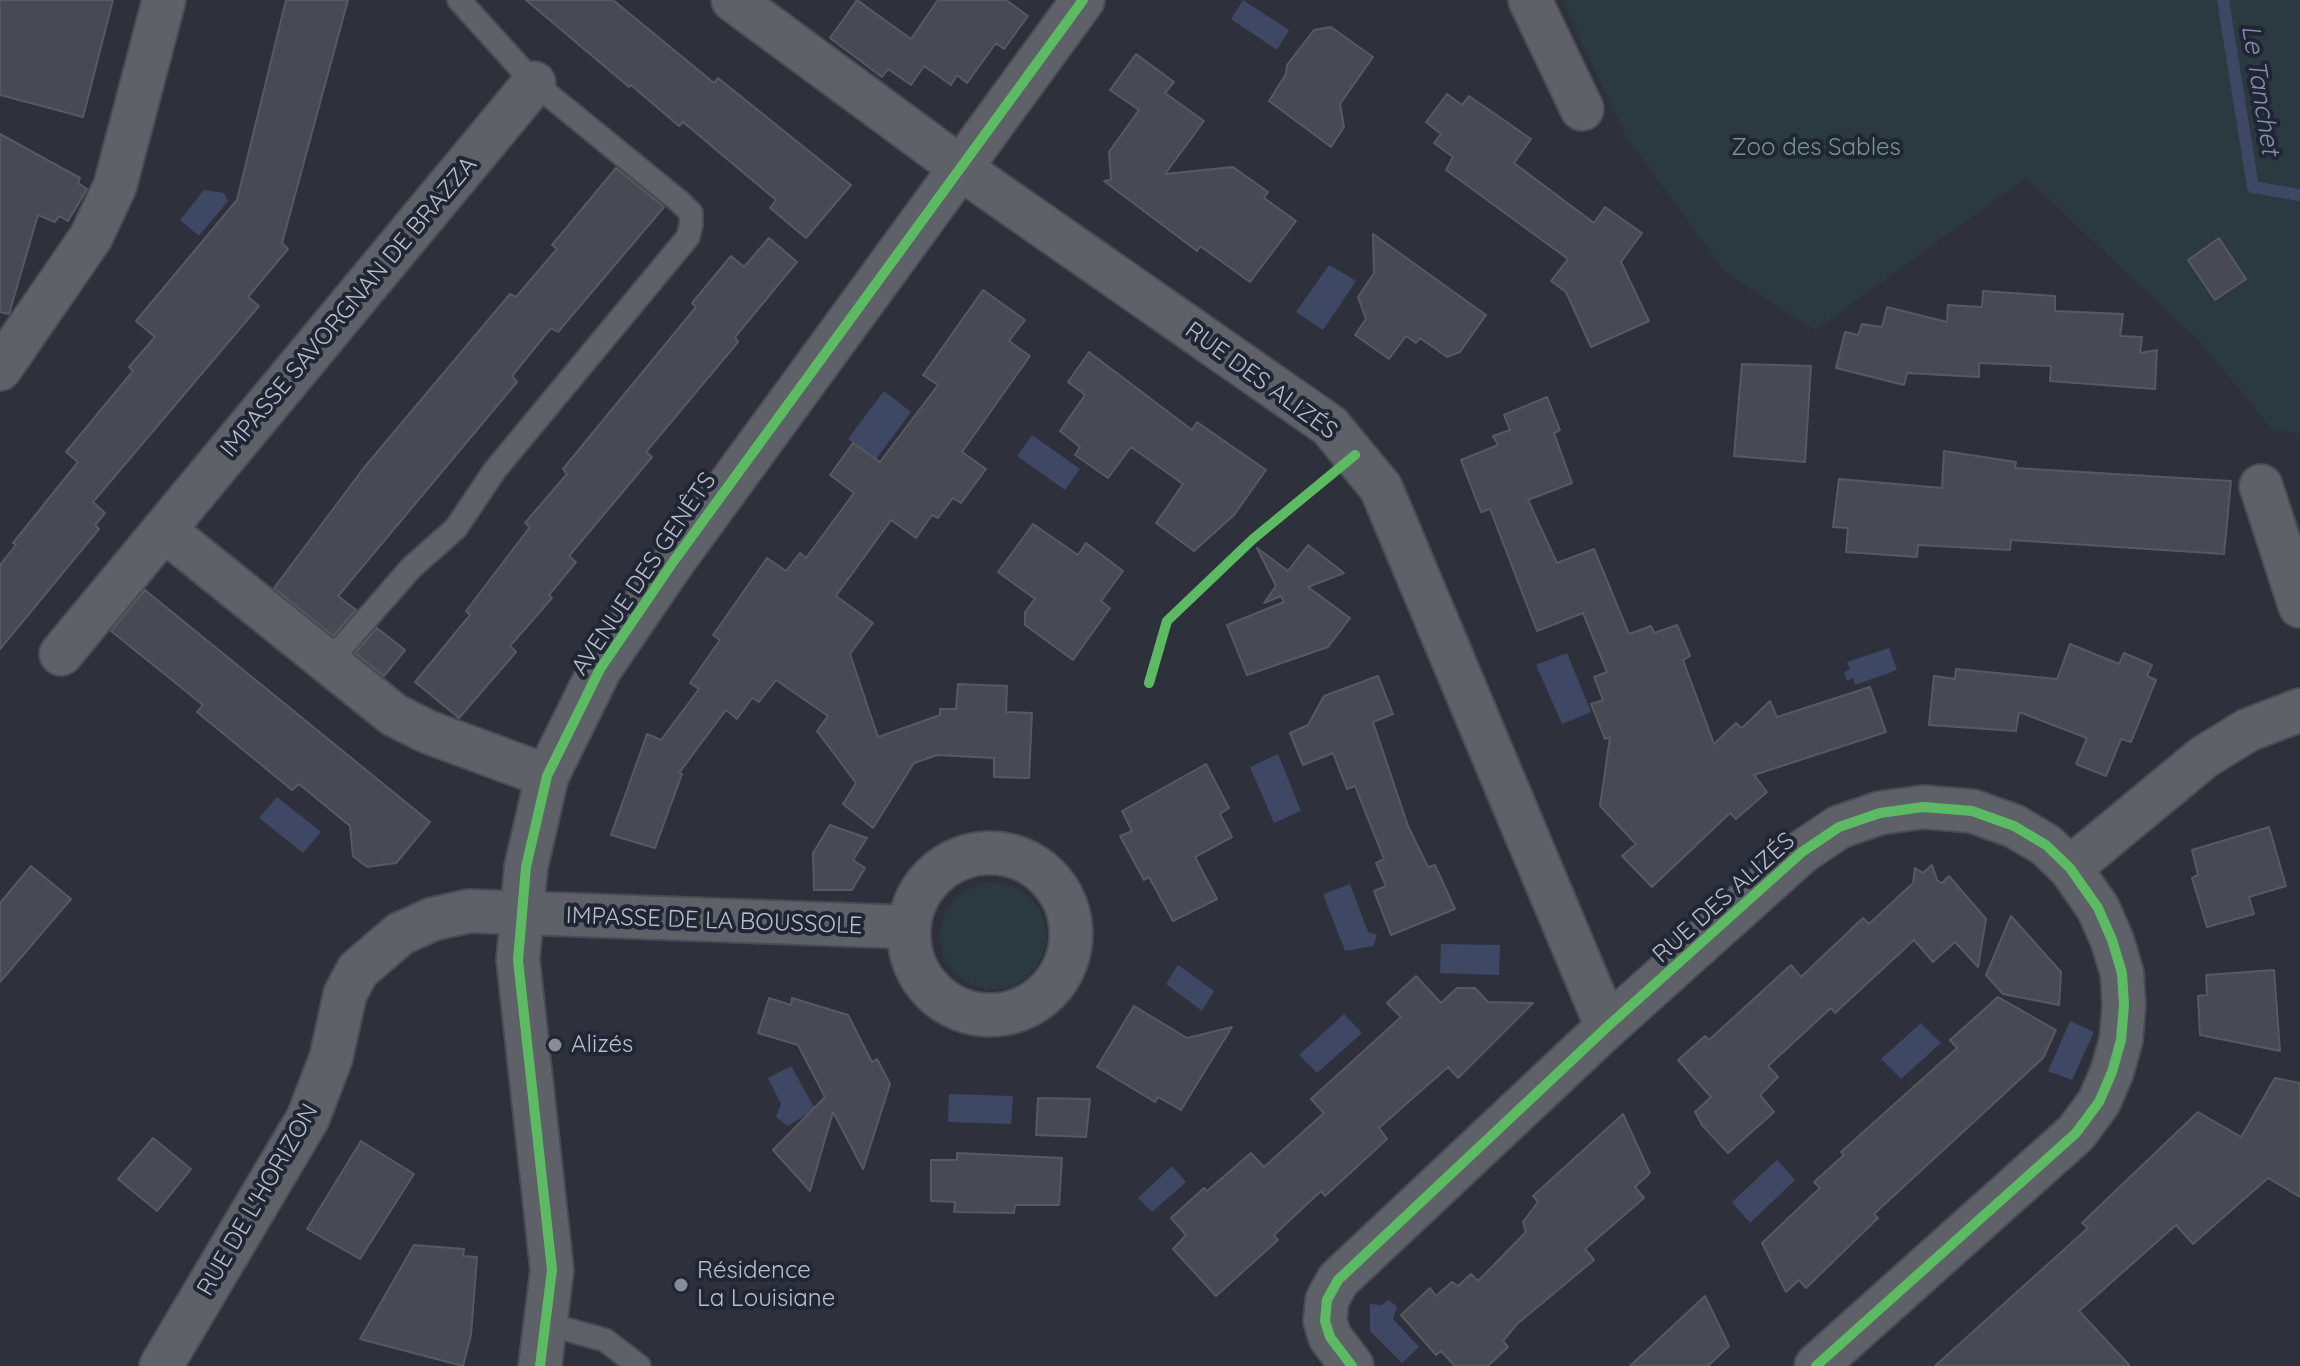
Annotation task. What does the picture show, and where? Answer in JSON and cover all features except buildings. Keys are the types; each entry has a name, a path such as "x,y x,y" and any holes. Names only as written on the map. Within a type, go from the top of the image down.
{"street":[{"path":"0,369 91,237 115,186 164,0"},
{"name":"RUE DES ALIZÉS","path":"733,0 961,167 1330,426 1381,488 1607,1027"},
{"name":"AVENUE DES GENÊTS","path":"540,1366 552,1270 548,1210 521,1004 520,915 526,867 547,776 577,710 608,657 683,549 1083,0"},
{"path":"1530,0 1582,109"},
{"name":"IMPASSE SAVORGNAN DE BRAZZA","path":"61,654 534,83"},
{"path":"2261,486 2300,606"},
{"path":"164,530 394,715 428,732 547,776"},
{"path":"2070,868 2204,757 2248,730 2300,710"},
{"name":"RUE DES ALIZÉS","path":"1352,1366 1330,1337 1325,1321 1327,1300 1338,1280 1607,1027 1802,852 1839,827 1880,813 1923,807 1972,811 2014,826 2046,845 2070,868 2098,908 2122,973 2124,1005 2121,1040 2099,1102 2076,1133 1816,1366"},
{"name":"RUE DE L'HORIZON","path":"161,1366 308,1118 331,1058 345,994 358,970 400,934 433,919 469,911 520,915"},
{"name":"IMPASSE DE LA BOUSSOLE","path":"520,915 908,927"}],"lane":[{"path":"328,663 411,568 456,528 495,470 688,237 691,213 534,83 459,0"},
{"path":"547,1324 605,1340 639,1366"}],"green space":[{"name":"Zoo des Sables","path":"1562,0 2300,0 2300,434 2271,428 2200,342 2026,178 1815,330 1726,273 1626,136"},
{"path":"993,883 1013,887 1030,899 1042,916 1046,936 1042,956 1030,973 1013,985 993,989 973,985 956,973 944,956 940,936 944,916 956,899 973,887"}],"water":[{"path":"1243,0 1289,30 1277,50 1231,19"},
{"path":"204,190 224,193 228,201 199,236 180,220"},
{"path":"1329,265 1356,281 1323,330 1296,312"},
{"path":"884,391 911,412 876,459 848,439"},
{"path":"1032,435 1080,469 1065,490 1017,456"},
{"path":"1889,648 1897,670 1855,685 1853,678 1847,681 1844,672 1850,669 1847,662"},
{"path":"1567,653 1591,712 1562,724 1536,665"},
{"path":"1278,754 1301,811 1274,823 1250,767"},
{"path":"277,797 321,832 303,853 259,818"},
{"path":"1350,884 1368,932 1377,935 1373,946 1345,951 1323,894"},
{"path":"1441,944 1500,945 1499,975 1440,973"},
{"path":"1178,965 1214,991 1202,1011 1166,984"},
{"path":"1344,1014 1362,1033 1317,1073 1299,1055"},
{"path":"2070,1021 2094,1032 2072,1080 2048,1071"},
{"path":"1921,1023 1941,1043 1901,1079 1881,1059"},
{"path":"791,1066 815,1109 788,1126 776,1117 781,1104 768,1078"},
{"path":"949,1094 1013,1096 1011,1124 948,1122"},
{"path":"1777,1160 1795,1180 1750,1223 1732,1202"},
{"path":"1172,1166 1186,1182 1152,1212 1138,1198"},
{"path":"1389,1300 1397,1307 1393,1319 1419,1347 1402,1363 1370,1331 1370,1304 1381,1305"}],"waterway":[{"name":"Le Tanchet","path":"2223,0 2253,187 2300,195"}],"cycle path":[{"path":"540,1366 552,1270 518,960 526,867 547,776 600,669 673,562 1083,0"},
{"path":"1149,683 1167,621 1253,539 1355,455"},
{"path":"1352,1366 1330,1337 1325,1321 1327,1300 1338,1280 1607,1027 1802,852 1839,827 1880,813 1923,807 1972,811 2014,826 2046,845 2070,868 2098,908 2122,973 2124,1005 2121,1040 2099,1102 2076,1133 1816,1366"}],"place":[{"name":"Alizés","path":"555,1045"},
{"name":"Résidence La Louisiane","path":"681,1285"}]}
